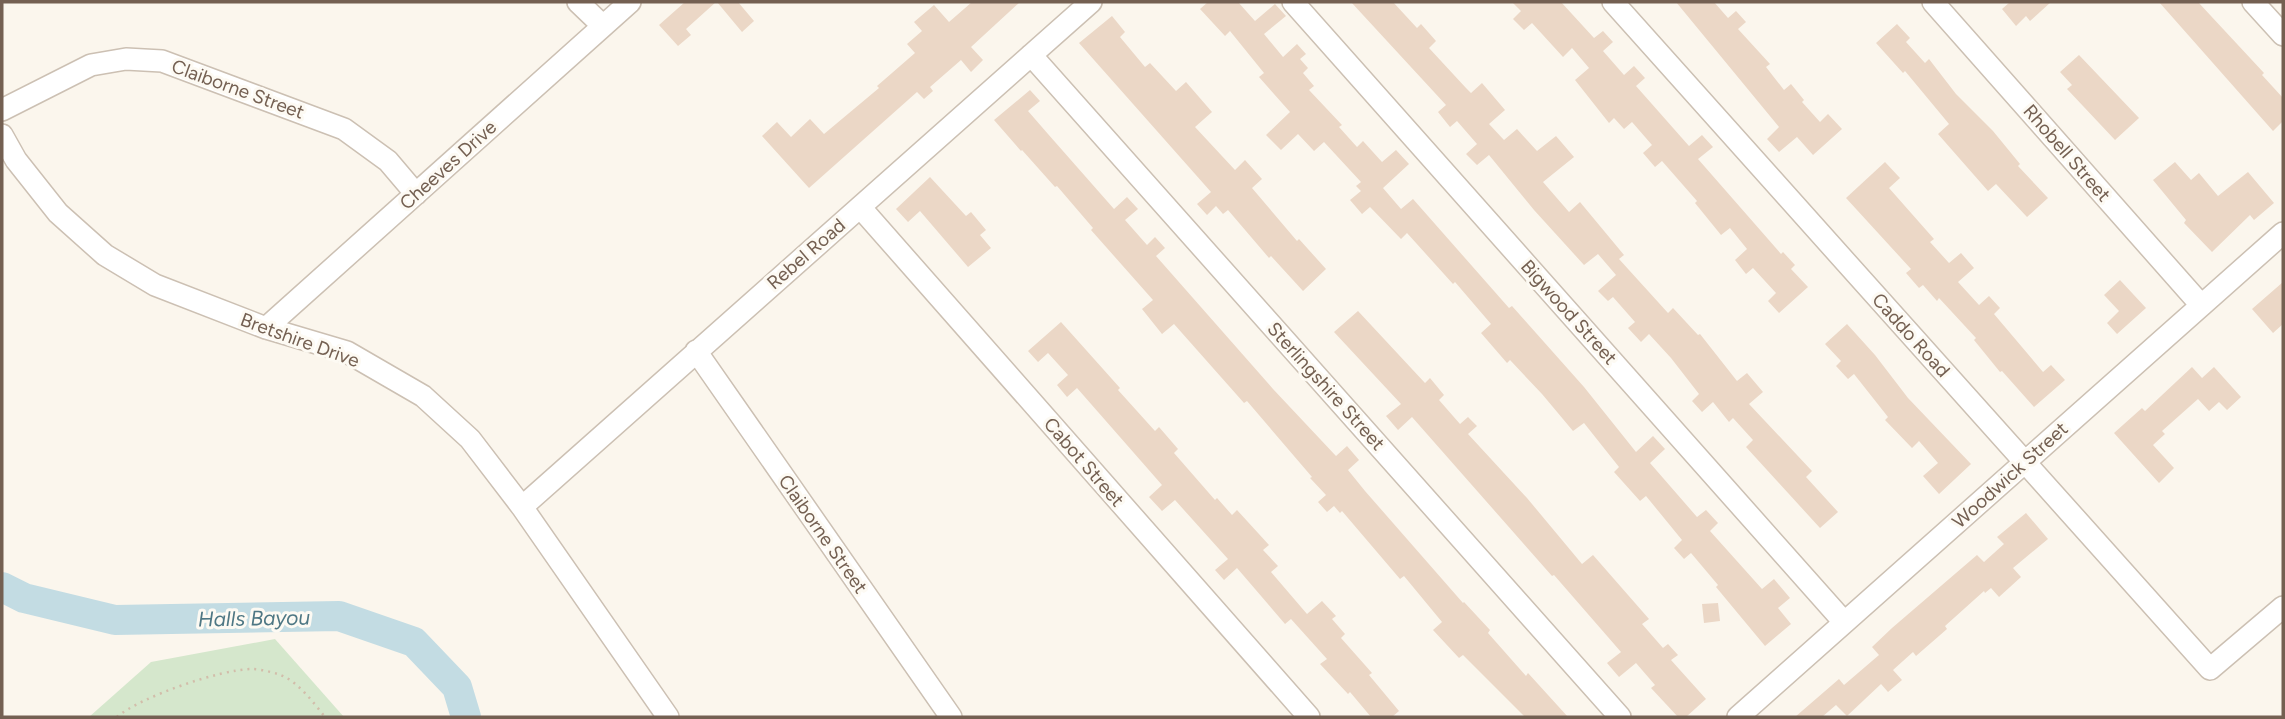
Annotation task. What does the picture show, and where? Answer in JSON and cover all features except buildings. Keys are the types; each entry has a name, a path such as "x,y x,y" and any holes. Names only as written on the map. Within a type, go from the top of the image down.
{"street":[{"path":"578,2 603,26"},
{"name":"Cheeves Drive","path":"266,328 630,2"},
{"name":"Rebel Road","path":"522,507 1091,2"},
{"name":"Bigwood Street","path":"1293,2 1844,622"},
{"name":"Caddo Road","path":"1613,2 2210,669 2283,607"},
{"name":"Rhobell Street","path":"1933,2 2201,304"},
{"path":"2253,2 2283,35"},
{"name":"Sterlingshire Street","path":"1031,55 1620,717"},
{"name":"Claiborne Street","path":"2,110 92,65 126,59 162,61 344,129 388,161 416,194"},
{"name":"Bretshire Drive","path":"2,135 16,160 58,213 105,256 155,285 266,328 347,352 424,396 470,439 522,507 668,717"},
{"name":"Cabot Street","path":"860,208 1309,717"},
{"name":"Woodwick Street","path":"1738,717 2283,233"},
{"name":"Claiborne Street","path":"696,351 951,717"}],"path":[{"path":"117,717 127,708 152,696 226,673 254,668 281,675 309,696 325,717"}],"green space":[{"path":"275,639 344,717 89,717 151,662"}],"waterway":[{"name":"Halls Bayou","path":"2,587 24,598 115,620 339,616 414,642 457,687 466,717"}]}
